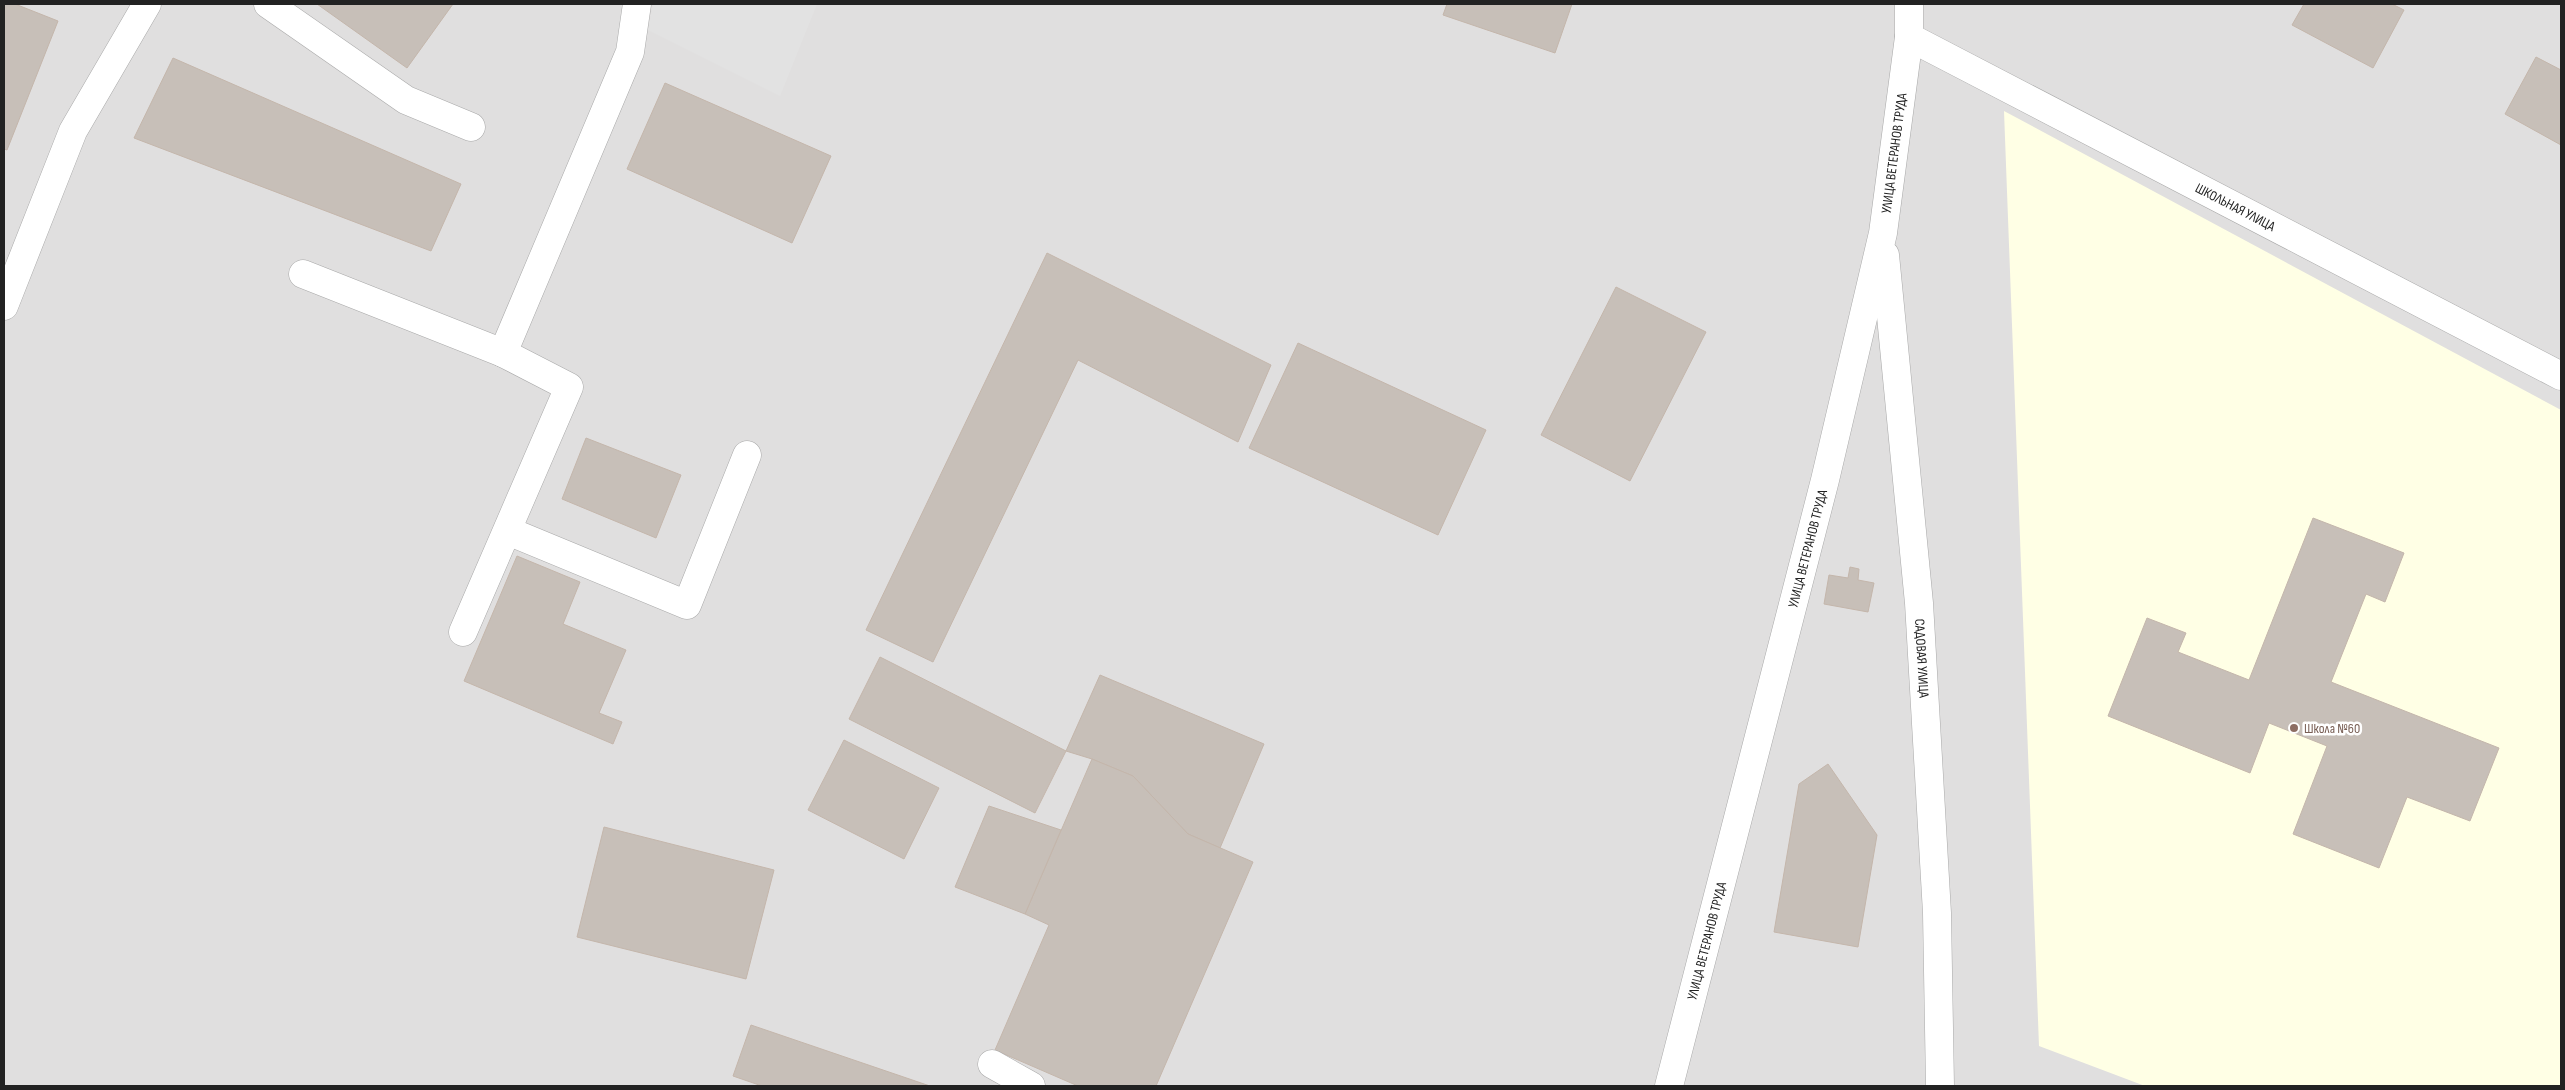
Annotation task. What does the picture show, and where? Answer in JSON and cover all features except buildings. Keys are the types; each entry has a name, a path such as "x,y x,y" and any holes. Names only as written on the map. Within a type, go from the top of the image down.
{"street":[{"path":"4,306 73,131 147,4"},
{"path":"268,4 406,100 471,127"},
{"path":"503,353 630,52 637,4"},
{"name":"УЛИЦА ВЕТЕРАНОВ ТРУДА","path":"1669,1086 1824,480 1883,233 1909,36 1909,4"},
{"name":"ШКОЛЬНАЯ УЛИЦА","path":"1909,36 2561,376"},
{"name":"САДОВАЯ УЛИЦА","path":"1883,233 1918,603 1937,913 1940,1086"},
{"path":"303,274 503,353 569,387 463,632"},
{"path":"508,531 687,605 747,455"},
{"path":"992,1064 1030,1086"}],"shaded area":[{"path":"4,4 2561,4 2561,1086 4,1086"},
{"path":"653,4 817,4 780,96 648,30"},
{"name":"Школа №60","path":"2004,111 2561,410 2561,1086 2145,1086 2039,1046"}],"place":[{"name":"Школа №60","path":"2294,728"}]}
